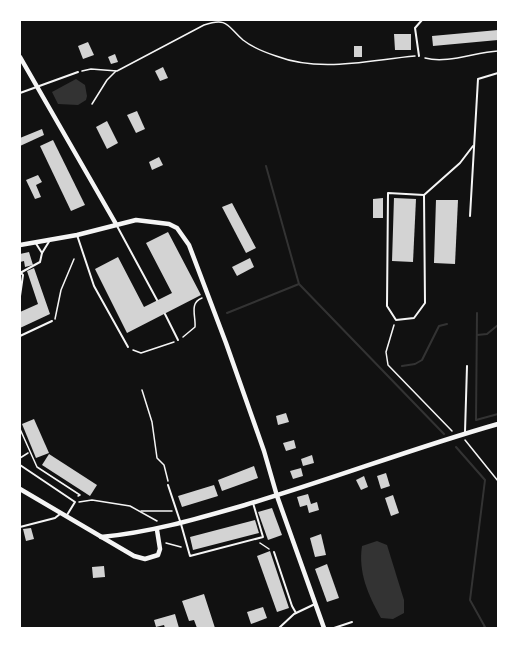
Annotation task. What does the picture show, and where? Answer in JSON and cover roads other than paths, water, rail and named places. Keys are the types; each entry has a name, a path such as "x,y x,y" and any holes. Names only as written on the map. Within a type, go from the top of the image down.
{"street":[{"path":"20,57 116,224"},
{"path":"20,245 77,235 136,220 169,224 177,228 189,245 260,440 277,496 324,628"},
{"path":"101,537 168,528 277,496 498,424"},
{"path":"20,489 121,550 145,559 158,555 157,530"}],"lane":[{"path":"419,56 415,28 422,20"},
{"path":"20,93 78,72"},
{"path":"470,216 478,79 498,73"},
{"path":"424,195 425,303 414,318 396,320 387,306 387,193 424,195 460,163 473,146"},
{"path":"116,224 157,300"},
{"path":"77,235 94,286 128,347"},
{"path":"20,296 23,276 20,272 40,262 50,239"},
{"path":"34,242 42,253"},
{"path":"165,314 177,340"},
{"path":"20,336 52,321"},
{"path":"461,435 467,366"},
{"path":"20,465 75,502 63,515 20,526"},
{"path":"168,485 182,524 190,556 262,537 252,503"},
{"path":"274,552 296,613"},
{"path":"279,628 296,613 315,604"},
{"path":"334,628 352,622"}],"waterway":[{"path":"266,166 299,284 444,434"},
{"path":"227,313 299,284"},
{"path":"477,313 476,420 498,414"},
{"path":"402,366 415,364 422,360 439,326 447,324"},
{"path":"477,335 487,334 498,325"},
{"path":"456,447 485,480 470,600 485,627 483,628"}]}
